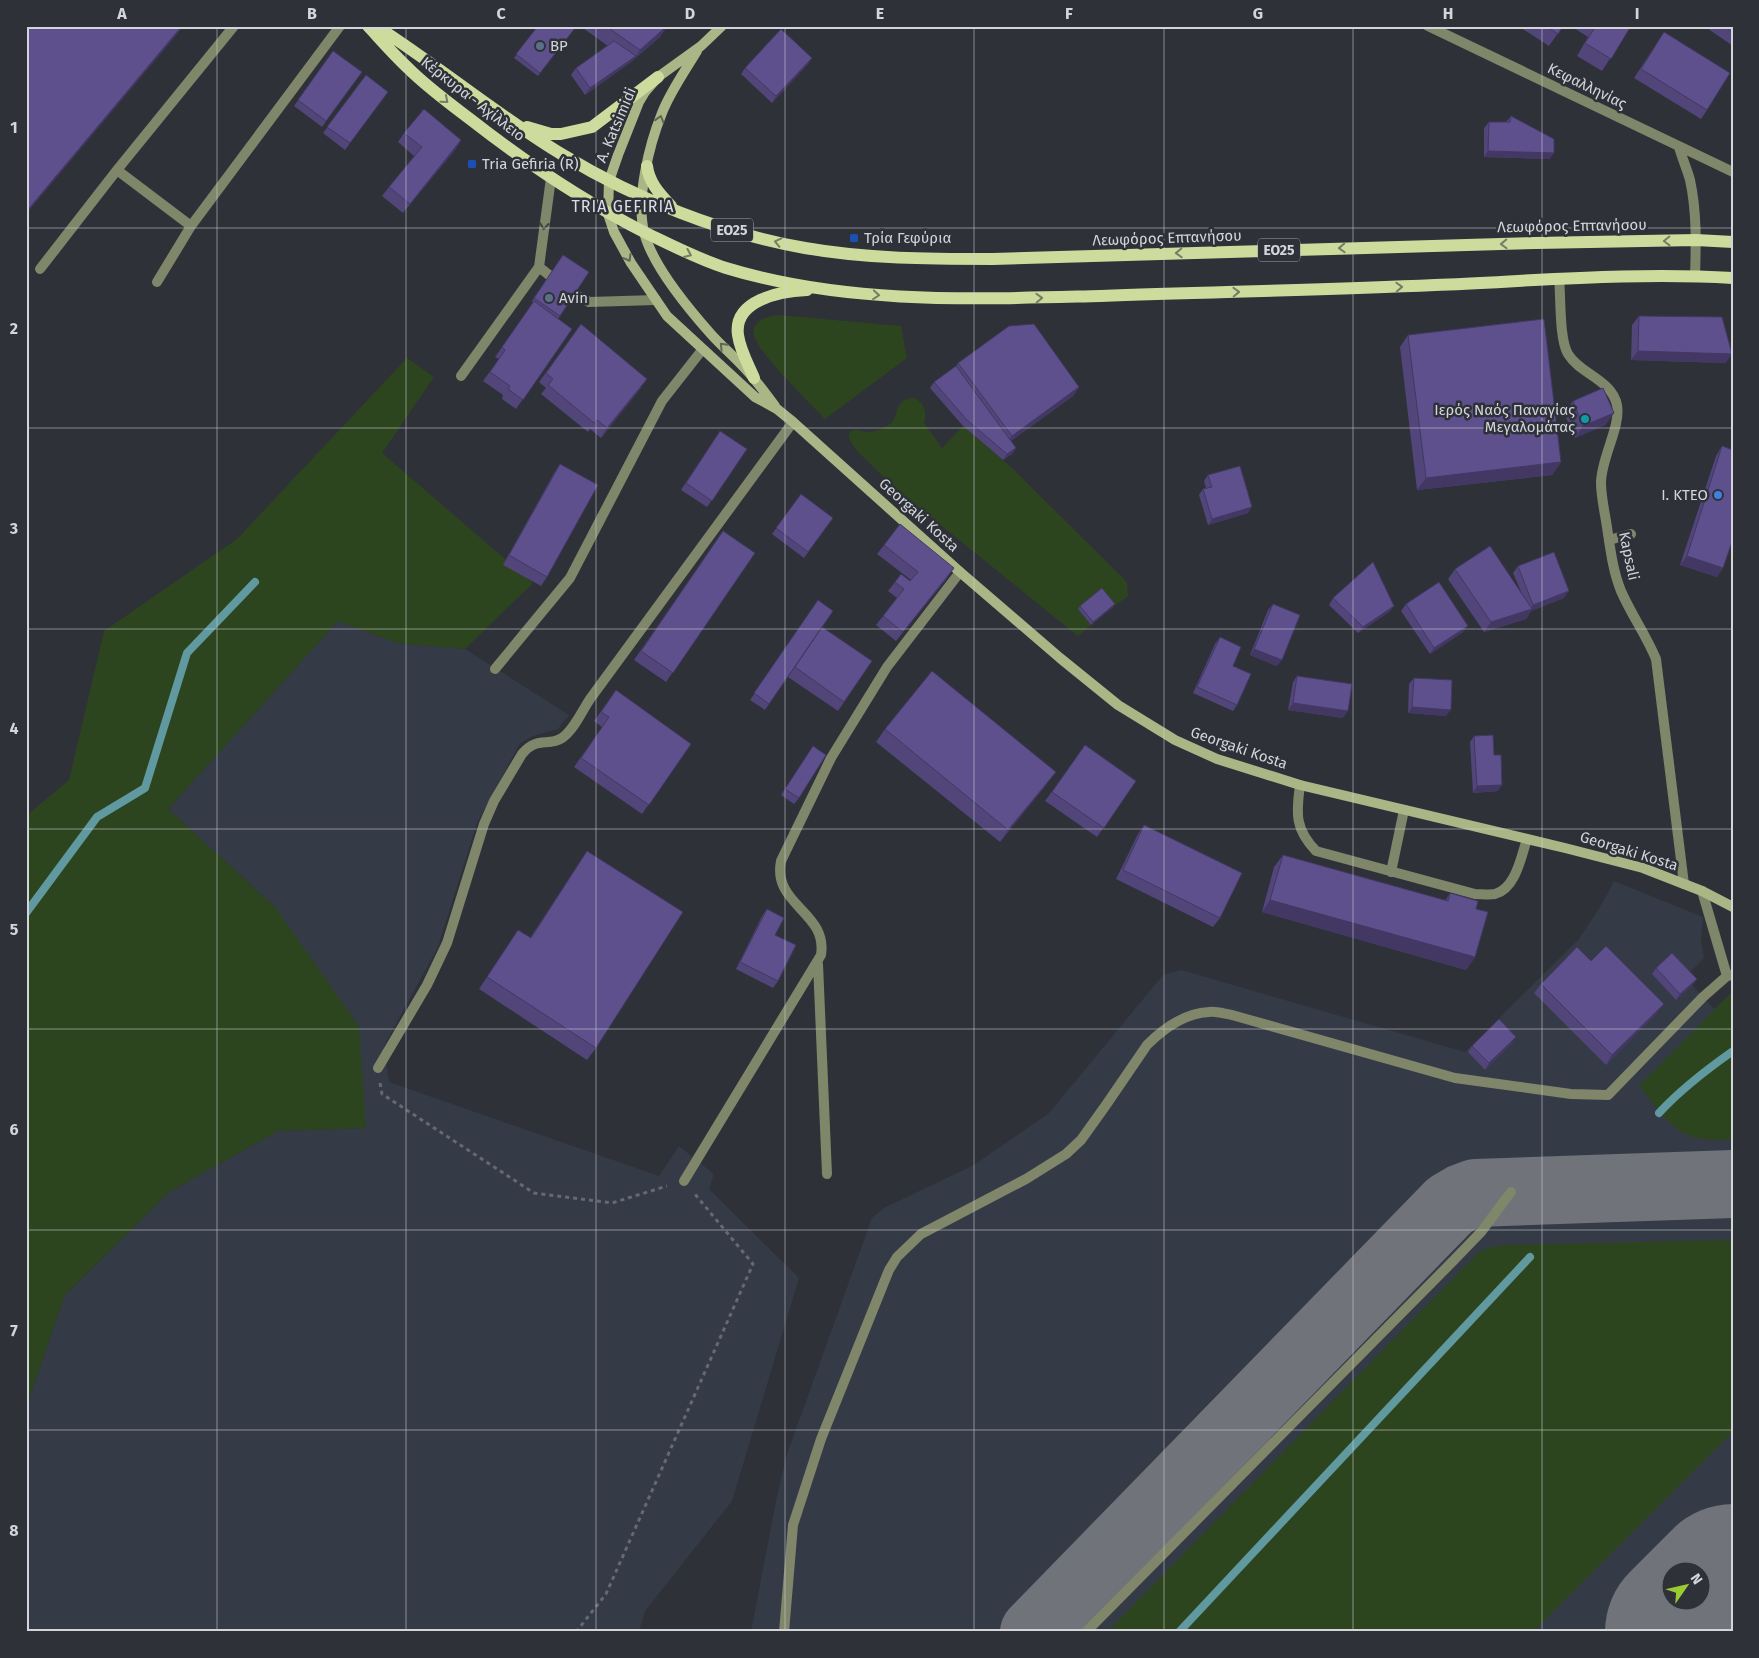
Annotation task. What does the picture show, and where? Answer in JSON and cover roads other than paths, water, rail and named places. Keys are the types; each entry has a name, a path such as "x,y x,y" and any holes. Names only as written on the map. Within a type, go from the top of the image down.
{"main road":[{"name":"Κέρκυρα - Αχίλλειο","path":"368,26 408,68 501,144 550,178 608,214 644,232"},
{"name":"Κέρκυρα - Αχίλλειο","path":"376,26 418,53 515,124 609,181 641,196"},
{"path":"700,46 722,26"},
{"name":"A. Katsimidi","path":"608,214 609,181 639,102 658,77 700,46"},
{"name":"Georgaki Kosta","path":"700,46 662,112 641,196 644,232 656,260 672,285 710,333 754,378 777,409"},
{"path":"515,124 551,134 561,134 592,127 658,77"},
{"path":"647,166 653,186 674,210"},
{"name":"Λεωφόρος Επτανήσου","path":"641,196 674,210 746,235 803,248 844,254 912,259 993,259 1536,243 1696,240 1733,242"},
{"name":"Georgaki Kosta","path":"608,214 614,232 631,263 667,316 702,350 755,397 777,409 793,422 960,572 1118,705 1175,740 1217,759 1300,785 1643,868 1702,891 1733,907"},
{"name":"ΕΟ25","path":"644,232 688,254 749,274 828,290 877,295 989,299 1409,286 1560,278 1733,278"},
{"path":"754,378 740,346 737,333 741,315 745,310 779,293 802,290 828,290"}],"street":[{"path":"40,269 117,170 234,26"},
{"path":"156,282 192,226 340,26"},
{"name":"Κεφαλληνίας","path":"1428,26 1733,172"},
{"path":"1679,147 1690,179 1694,207 1696,240 1695,277"},
{"path":"117,170 192,226"},
{"path":"461,376 539,267 550,178"},
{"path":"539,267 549,275"},
{"name":"Kapsali","path":"1560,278 1564,339 1567,353 1577,364 1610,391 1617,406 1616,422 1604,461 1600,483 1614,573 1619,586 1648,639 1656,659 1684,884"},
{"path":"574,294 589,302 656,300"},
{"path":"495,670 570,578 662,401 702,350"},
{"path":"378,1068 427,985 447,944 484,824 494,801 522,754 527,748 535,744 556,741 563,738 569,732 596,692 793,422"},
{"path":"1609,540 1631,534"},
{"path":"827,1174 818,963 822,947 818,931 782,887 779,869 781,861 831,758 887,667 960,572"},
{"path":"1300,785 1297,805 1299,828 1307,842 1316,851 1475,894 1493,894 1504,890 1511,882 1527,839"},
{"path":"1391,872 1404,810"},
{"path":"784,1632 793,1525 821,1439 889,1270 897,1257 921,1234 1026,1179 1066,1154 1081,1140 1147,1045 1158,1035 1190,1016 1210,1011 1242,1018 1455,1078 1571,1094 1608,1095 1703,997 1730,976 1702,891"},
{"path":"684,1181 818,963"},
{"path":"1086,1632 1454,1260 1481,1232 1511,1192"}],"waterway":[{"path":"26,913 97,817 145,788 187,653 255,582"},
{"path":"1659,1113 1694,1080 1733,1051"},
{"path":"1179,1632 1530,1257"}],"place":[{"name":"BP","path":"540,46"},
{"name":"Tria Gefiria (R)","path":"472,164"},
{"name":"Τρία Γεφύρια","path":"854,238"},
{"name":"Avin","path":"549,298"},
{"name":"Ιερός Ναός Παναγίας Μεγαλομάτας","path":"1585,419"},
{"name":"Ι. ΚΤΕΟ","path":"1718,495"}],"district":[{"name":"TRIA GEFIRIA","path":"623,206"}]}
